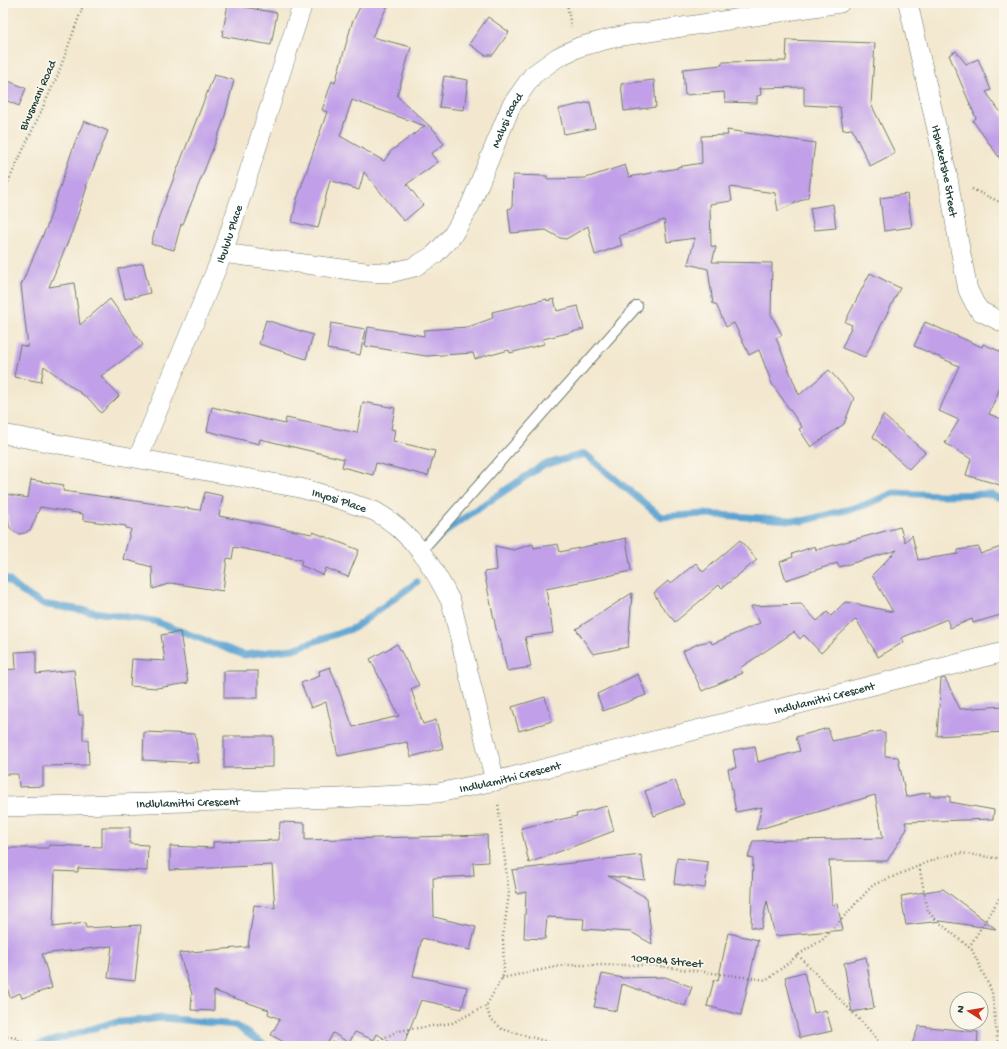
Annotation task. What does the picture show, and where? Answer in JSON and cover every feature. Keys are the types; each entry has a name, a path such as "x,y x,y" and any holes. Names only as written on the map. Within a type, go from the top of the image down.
{"street":[{"name":"Ibululu Place","path":"138,458 223,253 303,3"},
{"name":"Malusi Road","path":"223,253 365,272 390,273 414,266 434,255 452,236 470,206 511,106 532,75 558,57 579,47 616,36 840,3"},
{"name":"Itsheketshe Street","path":"908,3 948,178 968,290 975,304 980,310 1004,323"},
{"name":"Inyosi Place","path":"3,434 300,488 334,497 374,512 392,522 421,551 438,575 451,602 495,782"},
{"name":"Indlulamithi Crescent","path":"3,807 340,798 438,793 495,782 1004,652"}],"lane":[{"path":"421,551 637,306"}],"path":[{"name":"Bhusmani Road","path":"3,193 57,76 84,3"},
{"path":"948,178 1004,204"},
{"path":"368,1046 398,1031 452,1023 486,1006 504,974 503,936 509,894 495,782"},
{"name":"109084 Street","path":"502,978 565,965 650,965 767,980 798,955 823,939 873,885 938,858 960,853 1004,859"},
{"path":"919,866 928,911 972,950 992,992 998,1046"},
{"path":"969,947 1004,891"},
{"path":"798,955 874,1034 881,1046"},
{"path":"486,1006 490,1018 502,1029 559,1045 578,1046"},
{"path":"3,1037 14,1037 28,1046"},
{"path":"331,1046 335,1040 346,1046"}],"building":[{"path":"362,3 389,3 372,37 411,47 397,96 435,131 444,144 431,154 438,162 407,184 423,205 404,221 364,172 359,190 330,180 318,228 292,222 297,199 327,112 322,110 332,81 335,83 352,23","holes":["352,100 425,126 391,151 384,161 340,136"]},
{"path":"228,4 277,13 271,45 222,36"},
{"path":"488,17 509,32 493,55 485,55 469,44"},
{"path":"787,40 875,43 871,104 895,153 870,166 852,129 843,130 840,107 804,105 804,87 760,88 761,95 757,96 757,103 725,102 724,92 685,95 683,69 722,65 722,62 786,61"},
{"path":"956,51 966,64 978,59 991,90 986,92 1004,117 1004,164 973,121 976,118 949,55"},
{"path":"214,75 234,80 223,123 183,224 181,224 174,250 151,244 159,216"},
{"path":"444,76 468,80 464,110 439,107"},
{"path":"3,79 26,88 19,106 3,99"},
{"path":"654,80 656,107 624,111 621,84"},
{"path":"590,102 595,128 564,134 559,109"},
{"path":"84,121 108,131 86,186 87,187 72,232 49,287 74,283 80,325 110,299 143,345 101,376 119,396 101,413 90,400 44,366 41,382 14,377 20,345 28,347 21,285 47,226 75,142"},
{"path":"727,130 815,143 808,197 778,211 775,193 730,187 732,201 710,204 711,246 716,247 712,262 772,263 771,314 782,335 776,338 799,395 829,370 854,398 844,424 811,447 799,429 802,427 772,384 759,350 749,355 734,323 726,327 716,304 713,304 708,269 688,264 695,238 667,242 664,220 619,236 622,245 595,255 588,226 566,239 560,238 546,230 511,233 508,209 512,208 513,175 547,176 547,179 586,178 625,165 629,177 702,163 701,136 728,135"},
{"path":"907,194 912,227 884,231 880,198"},
{"path":"833,204 836,228 814,230 810,208"},
{"path":"143,263 150,293 125,299 118,269"},
{"path":"870,273 900,288 865,357 842,348 852,325 845,322"},
{"path":"547,299 547,301 554,299 557,311 578,306 584,329 543,339 544,344 510,353 509,350 475,359 473,353 426,356 365,346 368,327 424,336 424,330 468,327 493,318 492,312"},
{"path":"266,320 313,335 306,359 259,344"},
{"path":"925,322 982,347 983,344 1004,353 1004,378 989,414 1004,420 1004,472 1000,485 966,475 971,459 945,443 959,420 939,411 959,366 914,346"},
{"path":"331,323 365,329 360,355 327,349"},
{"path":"363,402 395,408 391,429 395,430 393,441 435,451 428,476 376,463 373,475 342,467 344,459 260,439 259,444 207,431 212,407 285,424 286,418 357,433"},
{"path":"883,415 925,452 909,469 873,437"},
{"path":"31,480 64,485 63,491 200,510 205,492 223,496 219,516 312,534 313,532 359,550 348,577 326,568 323,575 300,565 302,560 234,547 232,559 227,558 223,591 171,583 153,589 152,567 123,559 131,529 126,528 126,526 83,520 83,514 40,507 31,529 25,533 19,534 13,531 9,526 5,494 28,498"},
{"path":"900,527 905,542 912,535 918,560 958,554 958,550 979,547 980,554 1004,546 1004,614 973,623 972,619 950,628 947,619 901,638 904,642 878,657 856,619 821,653 804,635 800,639 794,632 740,668 743,673 702,691 683,651 700,643 711,641 712,644 760,623 751,606 801,604 817,621 827,612 831,616 844,603 847,602 893,612 872,575 897,550 839,567 837,563 786,580 780,562 793,557 792,554 815,546 816,550"},
{"path":"626,538 631,571 546,589 553,633 525,637 531,667 507,671 500,638 498,638 484,572 497,570 495,546 514,550 533,544 534,548 558,544 560,552"},
{"path":"740,540 757,560 722,588 719,585 675,622 660,604 654,593 668,581 670,584 696,563 703,572"},
{"path":"632,593 628,647 593,654 576,629"},
{"path":"180,632 188,683 157,688 130,686 132,659 165,661 161,635"},
{"path":"397,644 419,685 411,689 423,724 436,720 443,748 411,757 407,742 338,756 326,702 311,708 301,683 320,676 319,671 330,667 353,727 399,716 370,659"},
{"path":"36,651 36,674 74,670 79,715 83,715 83,740 88,740 89,765 43,766 43,786 19,787 18,774 3,774 3,670 16,669 15,652"},
{"path":"224,671 258,671 258,698 224,698"},
{"path":"638,674 646,695 603,711 597,694"},
{"path":"945,678 960,709 1004,706 1004,732 937,736 941,679"},
{"path":"545,697 552,721 519,731 512,707"},
{"path":"828,728 832,741 881,731 882,733 885,733 885,756 898,757 906,797 930,792 930,796 950,796 950,802 994,810 993,819 905,822 907,829 887,861 829,861 832,905 837,904 843,930 775,936 767,901 761,929 751,927 753,859 748,857 753,841 883,838 875,795 756,830 762,807 736,812 728,769 736,768 733,750 755,746 758,762 800,751 796,737"},
{"path":"144,732 195,734 199,763 143,760"},
{"path":"224,736 273,736 273,767 224,768"},
{"path":"675,780 684,804 654,816 645,791"},
{"path":"607,806 614,831 529,863 521,828 577,816 576,814"},
{"path":"280,822 305,823 305,840 487,835 488,862 473,863 474,876 433,878 434,917 476,927 470,950 422,938 413,976 467,987 462,1009 421,1000 403,1046 396,1046 377,1034 374,1040 355,1032 349,1043 333,1033 326,1046 291,1046 271,1035 280,1019 268,1014 269,1010 214,991 214,1011 191,1010 192,994 179,953 248,947 254,905 275,908 272,865 170,870 170,846 213,848 213,842 279,840"},
{"path":"102,827 130,827 130,844 148,845 147,871 78,868 78,872 55,871 53,927 85,923 86,928 141,925 135,981 108,978 112,946 42,954 52,988 22,998 20,993 10,997 3,975 3,848 48,848 49,845 102,847"},
{"path":"641,855 645,880 608,876 647,898 652,944 631,932 583,929 584,919 547,917 545,939 524,938 526,892 517,894 512,870"},
{"path":"677,858 708,862 705,888 674,884"},
{"path":"943,889 996,929 941,921 906,925 901,896"},
{"path":"728,933 758,940 741,1015 707,1006 714,980 718,981"},
{"path":"866,957 874,1008 852,1012 844,963"},
{"path":"804,972 814,1013 826,1010 832,1031 800,1038 785,977"},
{"path":"602,974 623,978 665,977 692,987 685,1006 622,984 617,1011 594,1007"},
{"path":"919,1026 949,1029 949,1031 978,1032 977,1046 911,1046"}],"waterway":[{"path":"433,543 451,527 543,465 585,454 661,517 704,514 803,521 862,506 894,493 942,495 989,494 1004,499"},
{"path":"3,581 7,579 21,591 42,604 154,621 244,655 293,649 354,628 417,582"},
{"path":"35,1046 111,1023 163,1018 235,1025 266,1046"}]}
